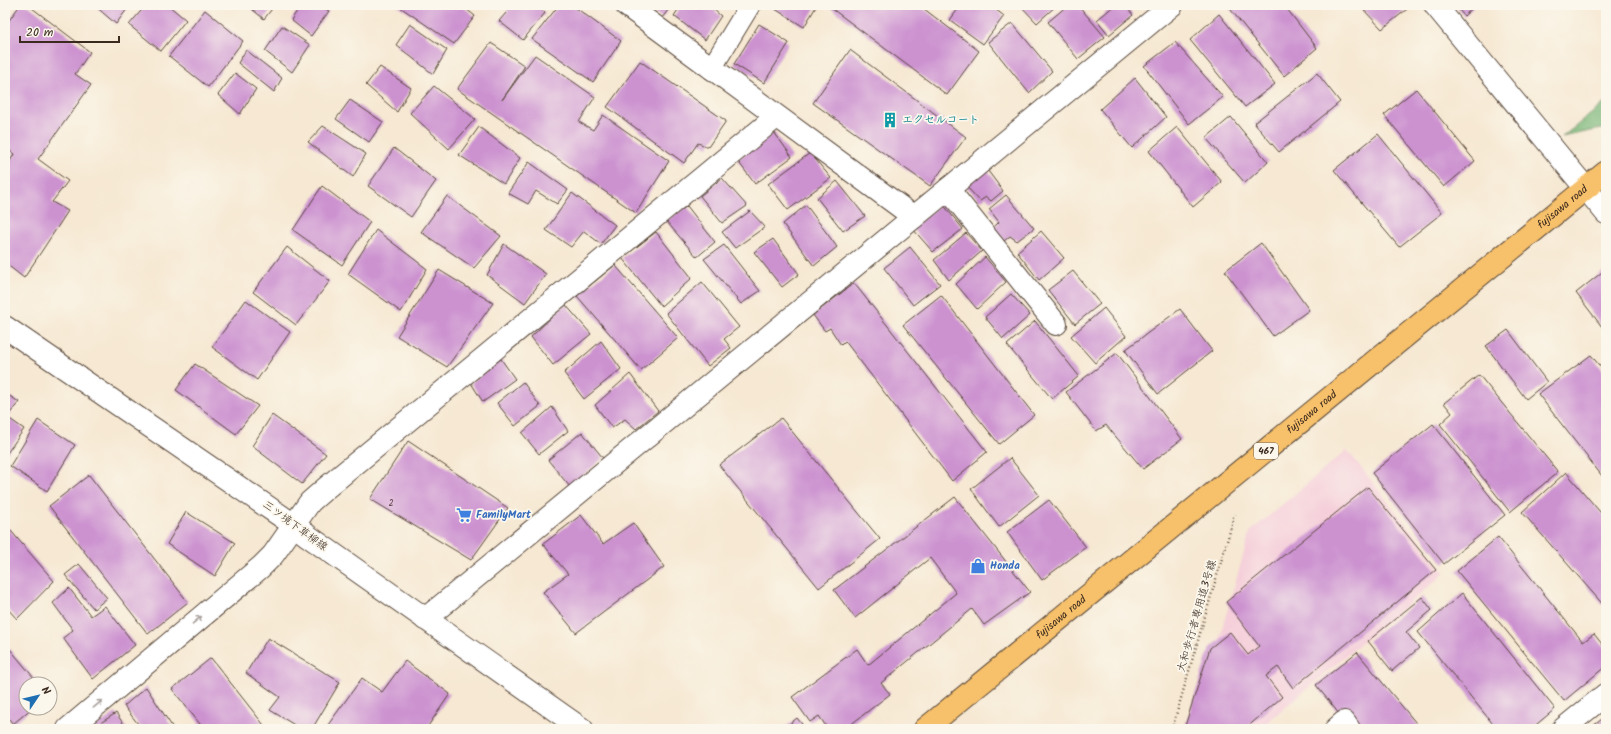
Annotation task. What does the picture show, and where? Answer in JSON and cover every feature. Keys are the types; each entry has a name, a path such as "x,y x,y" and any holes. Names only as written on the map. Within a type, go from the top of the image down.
{"highway":[{"name":"fujisawa road","path":"925,729 1606,172"}],"street":[{"path":"626,5 914,217"},
{"path":"425,619 1172,5"},
{"path":"1435,5 1606,213"},
{"path":"73,728 261,567 273,555 310,502 326,488 776,116"},
{"path":"948,189 1056,324"},
{"name":"三ツ境下草柳線","path":"5,327 294,525 582,729"},
{"path":"1563,729 1606,694"},
{"path":"1336,729 1344,722 1349,729"}],"lane":[{"path":"712,68 750,5"}],"path":[{"name":"大和歩行者専用道3号線","path":"1172,729 1236,508"}],"shaded area":[{"path":"1347,450 1445,573 1259,729 1193,729 1250,532"}],"green space":[{"path":"1606,102 1606,128 1562,137"}],"building":[{"path":"20,5 28,5 90,52 75,74 91,85 38,159 68,181 52,202 68,211 24,278 5,263 5,160 9,163 14,154 5,147 5,26"},
{"path":"94,5 130,5 116,24"},
{"path":"146,5 168,5 186,20 161,51 129,25"},
{"path":"247,5 275,5 264,19"},
{"path":"301,5 318,5 329,11 311,36 291,20"},
{"path":"397,5 461,5 475,16 454,44"},
{"path":"513,5 536,5 545,13 523,40 499,21"},
{"path":"559,5 572,5 621,41 593,82 532,39"},
{"path":"644,5 672,5 662,18"},
{"path":"681,5 716,5 713,9 721,16 705,40 674,16"},
{"path":"773,5 817,5 804,27 772,7"},
{"name":"エクセルコート","path":"827,5 919,5 979,51 947,95"},
{"path":"961,5 990,5 1004,16 983,44 950,20"},
{"path":"1020,5 1057,5 1037,23"},
{"path":"1068,5 1078,5 1105,37 1078,59 1048,22"},
{"path":"1115,5 1125,5 1133,15 1109,35 1097,20"},
{"path":"1227,5 1284,5 1317,48 1284,76"},
{"path":"1359,5 1410,5 1411,6 1382,29"},
{"path":"1455,5 1476,5 1464,16"},
{"path":"205,10 243,41 208,87 169,56"},
{"path":"1219,14 1275,84 1245,107 1190,40"},
{"path":"1012,23 1052,71 1029,93 988,42"},
{"path":"410,24 447,50 433,74 396,45"},
{"path":"759,24 789,43 764,83 734,64"},
{"path":"282,26 310,45 292,72 265,51"},
{"path":"1175,42 1223,97 1189,124 1144,66"},
{"path":"491,43 525,66 502,100 535,55 595,97 579,122 593,130 603,115 669,161 636,213 457,89"},
{"path":"246,50 282,78 274,92 238,63"},
{"name":"エクセルコート","path":"850,50 966,137 930,186 813,103"},
{"path":"640,61 726,121 708,147 698,143 684,163 607,107"},
{"path":"380,67 411,88 397,112 366,85"},
{"path":"235,73 256,89 240,114 218,95"},
{"path":"1317,73 1340,102 1279,152 1254,123"},
{"path":"1135,78 1166,117 1132,148 1100,109"},
{"path":"434,86 475,119 449,149 410,113"},
{"path":"1416,89 1475,161 1444,187 1384,115"},
{"path":"350,100 383,122 369,142 336,119"},
{"path":"1231,117 1268,162 1245,183 1206,138"},
{"path":"323,126 366,154 353,177 308,142"},
{"path":"479,127 520,158 504,184 459,155"},
{"path":"1177,127 1222,182 1193,207 1149,151"},
{"path":"774,132 792,157 755,184 737,160"},
{"path":"1378,134 1442,213 1399,247 1334,170"},
{"path":"394,148 436,181 411,217 368,186"},
{"path":"810,153 831,178 788,210 768,184"},
{"path":"529,162 568,190 557,204 536,191 528,204 508,193"},
{"path":"985,167 1003,191 991,201 986,197 980,201 964,184"},
{"path":"722,178 747,206 722,223 700,196"},
{"path":"837,181 865,216 843,231 817,198"},
{"path":"322,186 370,222 342,265 293,230"},
{"path":"572,193 615,225 601,244 584,231 571,247 546,230"},
{"path":"1006,195 1034,228 1017,241 1010,236 1004,241 993,228 999,222 989,209"},
{"path":"447,196 501,236 474,268 421,232"},
{"path":"942,203 963,229 933,252 912,228"},
{"path":"806,205 837,247 814,266 783,224"},
{"path":"687,206 715,242 697,257 666,221"},
{"path":"750,211 765,227 735,248 722,232"},
{"path":"376,230 427,269 401,312 348,274"},
{"path":"1041,231 1064,258 1039,280 1017,252"},
{"path":"656,232 692,278 661,306 622,258"},
{"path":"966,233 982,251 949,280 934,260"},
{"path":"773,239 799,274 782,287 754,252"},
{"path":"1261,243 1309,310 1273,336 1225,271"},
{"path":"504,244 546,274 525,303 487,275"},
{"path":"724,245 760,291 741,304 704,259"},
{"path":"287,247 330,281 296,325 253,292"},
{"path":"910,247 940,284 913,305 884,268"},
{"path":"985,257 1006,282 977,309 956,284"},
{"path":"615,265 678,338 641,370 577,296"},
{"path":"1606,269 1606,332 1576,293"},
{"path":"439,270 493,303 447,367 397,336"},
{"path":"1073,271 1100,304 1075,324 1048,290"},
{"path":"702,282 739,327 724,339 731,348 708,366 666,313"},
{"path":"854,283 987,452 952,481 845,341 841,345 830,328 825,331 813,315"},
{"path":"1011,294 1030,315 1003,339 985,317"},
{"path":"941,295 1034,415 999,444 903,325"},
{"path":"246,300 290,332 257,380 212,347"},
{"path":"565,304 591,334 553,365 531,337"},
{"path":"1104,308 1126,336 1095,363 1071,336"},
{"path":"1180,309 1212,351 1158,394 1125,350"},
{"path":"1035,321 1079,376 1052,399 1007,345"},
{"path":"1508,330 1547,382 1526,399 1486,346"},
{"path":"601,341 621,369 584,399 564,373"},
{"path":"1117,353 1182,439 1143,469 1106,425 1096,431 1066,392"},
{"path":"1591,355 1606,374 1606,481 1538,394"},
{"path":"501,359 515,379 483,402 471,383"},
{"path":"195,364 258,406 236,434 176,390"},
{"path":"630,374 658,411 636,429 625,419 612,428 595,405"},
{"path":"1479,375 1558,472 1510,512 1440,424 1452,413 1444,403"},
{"path":"523,382 540,406 515,426 497,403"},
{"path":"5,393 19,402 7,417 24,429 5,456"},
{"path":"552,407 568,431 539,454 522,433"},
{"path":"272,415 326,454 302,484 252,446"},
{"path":"781,418 880,539 819,588 719,465"},
{"path":"38,420 75,445 47,491 10,466"},
{"path":"1433,424 1505,515 1444,564 1372,473"},
{"path":"582,432 603,458 570,487 548,460"},
{"path":"408,441 508,508 471,560 370,499"},
{"path":"1010,458 1039,495 999,527 971,489"},
{"path":"1566,472 1606,519 1606,608 1522,512"},
{"path":"89,475 188,602 148,634 49,506"},
{"path":"1368,487 1436,570 1293,688 1278,667 1266,676 1282,697 1245,729 1184,729 1210,648 1230,632 1248,655 1259,646 1226,602"},
{"path":"955,497 1030,592 984,625 972,609 881,683 890,694 845,729 828,729 819,716 810,722 792,697 857,649 868,665 956,593 930,558 855,618 834,590"},
{"path":"1049,500 1086,547 1042,580 1007,532"},
{"path":"186,512 235,543 215,576 167,544"},
{"path":"581,515 603,544 633,523 664,567 576,633 543,592 568,574 543,544"},
{"path":"5,524 54,581 17,619 5,606"},
{"path":"1498,537 1583,642 1594,634 1606,649 1606,666 1564,701 1457,571"},
{"path":"79,564 107,598 94,609 65,575"},
{"path":"69,588 91,616 105,606 135,645 93,679 63,638 73,630 53,603"},
{"path":"1462,593 1555,709 1531,729 1497,729 1418,632"},
{"path":"1422,597 1432,610 1406,632 1419,648 1392,671 1368,641"},
{"path":"268,638 340,682 312,729 301,729 270,710 280,697 246,673"},
{"path":"10,649 32,676 18,676 18,716 22,716 13,724 5,714 5,654"},
{"path":"1357,652 1421,729 1351,729 1316,685"},
{"path":"211,658 267,729 204,729 172,689"},
{"path":"405,661 450,694 426,729 325,729 362,678 382,692"},
{"path":"146,687 173,729 142,729 124,706"},
{"path":"116,713 127,729 91,729"},
{"path":"1606,716 1606,729 1589,729"},
{"path":"797,718 806,729 783,729"}],"place":[{"name":"エクセルコート","path":"890,120"},
{"name":"FamilyMart","path":"464,515"},
{"name":"Honda","path":"978,566"}]}
